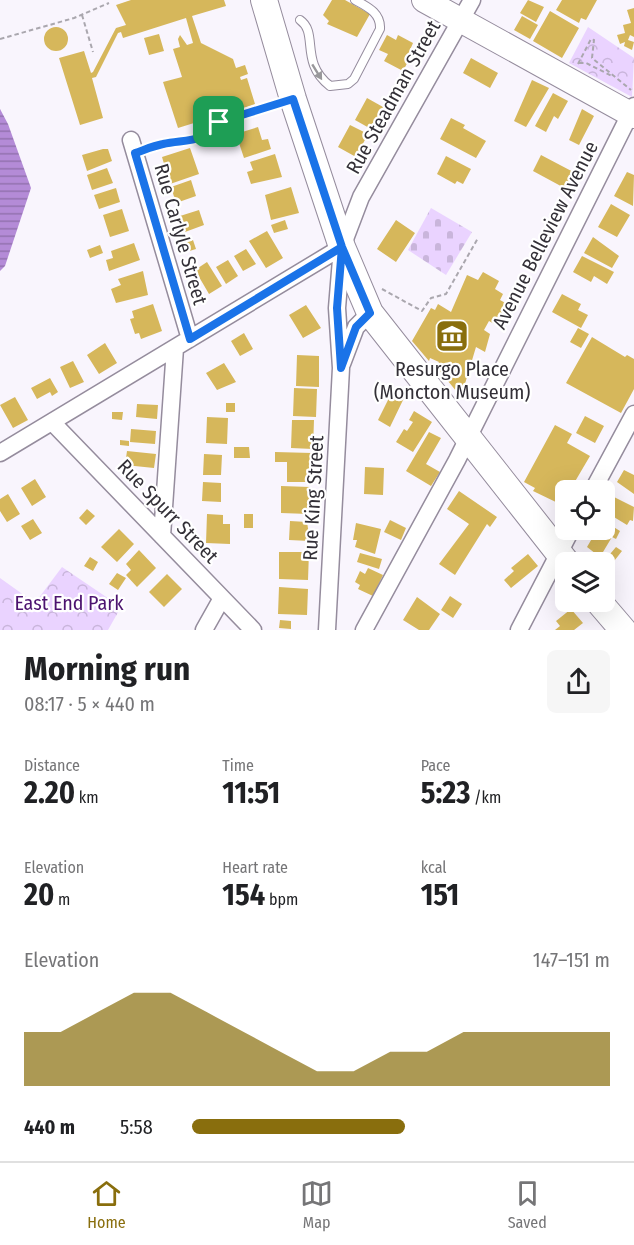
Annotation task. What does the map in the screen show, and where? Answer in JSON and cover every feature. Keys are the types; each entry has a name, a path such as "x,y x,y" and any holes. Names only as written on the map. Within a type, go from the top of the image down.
{"main road":[{"path":"264,0 293,99 342,247 370,313 557,552"},
{"path":"424,0 466,10 632,107"},
{"path":"608,612 623,630"}],"street":[{"name":"Rue Steadman Street","path":"342,247 361,197 466,10"},
{"name":"Avenue Belleview Avenue","path":"364,630 468,438 632,107"},
{"name":"Rue Carlyle Street","path":"133,146 190,339"},
{"path":"0,453 342,247"},
{"name":"Rue King Street","path":"327,630 341,368 337,308 342,247"},
{"name":"Rue King Street","path":"341,368 356,327 370,313"},
{"path":"162,536 175,348"},
{"path":"598,480 634,414"},
{"name":"Rue Spurr Street","path":"52,422 253,630"},
{"path":"519,630 555,570"},
{"path":"204,630 222,598"}],"lane":[{"path":"300,20 306,24 311,33 309,45 312,63 320,78 330,86 348,84 354,79 380,29 380,20 375,13 355,0"},
{"path":"133,146 190,142 213,131 219,122 293,99"}],"path":[{"path":"0,39 82,15 109,3"},
{"path":"82,15 93,52"},
{"path":"574,67 579,63 591,39 594,40 592,58 617,78 632,107"},
{"path":"579,63 586,63 617,78"},
{"path":"374,285 423,311 431,298 446,294 478,238"}],"green space":[{"path":"588,27 634,58 632,97 569,63"},
{"path":"431,208 472,232 446,275 408,250"},
{"name":"East End Park","path":"62,567 121,607 108,630 0,630 0,578 35,603"}],"shaded area":[{"path":"0,109 8,124 31,188 5,266 0,271"}],"building":[{"path":"131,0 224,0 226,6 192,16 201,43 233,59 236,68 245,65 248,74 240,77 241,80 247,78 255,104 208,120 208,117 201,120 203,125 200,129 194,123 178,128 163,82 182,77 173,49 180,47 178,39 180,35 187,45 193,43 186,18 123,38 121,32 118,33 96,77 92,78 103,118 80,125 59,58 84,51 91,73 93,72 116,28 126,25 116,5"},
{"path":"332,0 345,0 370,14 357,37 327,24 329,21 323,15"},
{"path":"528,0 544,7 536,22 520,13"},
{"path":"562,0 597,0 586,20 581,18 579,23 556,10"},
{"path":"634,8 634,37 630,35 628,40 634,42 632,50 624,46 625,42 620,44 617,35 625,33 623,25 631,23 627,10"},
{"path":"550,11 579,28 562,58 533,41"},
{"path":"522,16 538,25 530,39 514,30"},
{"path":"56,27 64,31 68,39 64,47 56,51 48,47 44,39 48,31"},
{"path":"159,34 164,51 149,55 144,38"},
{"path":"387,35 396,40 398,35 413,43 410,50 413,52 403,71 384,61 388,54 379,50"},
{"path":"471,58 498,73 490,88 463,73"},
{"path":"532,80 549,88 526,127 514,121"},
{"path":"553,93 568,101 558,119 554,116 546,132 535,126"},
{"path":"367,98 383,107 371,129 355,120"},
{"path":"582,109 594,116 579,145 569,140"},
{"path":"451,118 465,125 463,128 486,141 476,158 440,139"},
{"path":"350,125 368,134 356,157 338,147"},
{"path":"236,126 239,133 258,127 262,140 268,139 271,149 244,158 239,143 225,147 220,131"},
{"path":"190,148 199,174 170,184 162,157"},
{"path":"108,149 112,161 87,171 82,155"},
{"path":"275,154 282,177 251,184 247,172 253,170 250,162"},
{"path":"541,155 579,175 570,191 533,171"},
{"path":"446,156 471,169 463,184 457,181 455,184 437,174"},
{"path":"107,168 113,183 92,190 87,175"},
{"path":"627,172 634,175 633,206 614,196"},
{"path":"191,180 196,196 176,203 171,187"},
{"path":"291,187 299,213 271,220 265,195"},
{"path":"116,188 120,202 99,209 94,195"},
{"path":"611,204 630,215 617,237 598,227"},
{"path":"122,209 129,231 110,237 103,215"},
{"path":"199,210 204,225 185,232 180,216"},
{"path":"285,220 288,229 274,233 271,225"},
{"path":"396,220 415,233 396,262 377,249"},
{"path":"267,231 283,258 266,268 249,241"},
{"path":"593,237 619,256 612,268 584,253"},
{"path":"193,240 196,249 183,253 180,244"},
{"path":"134,243 140,260 109,271 106,260 113,258 111,251"},
{"path":"100,245 103,253 90,258 87,250"},
{"path":"246,249 256,264 243,271 234,256"},
{"path":"582,256 614,272 607,284 594,276 591,282 573,272"},
{"path":"228,260 238,276 226,284 216,267"},
{"path":"207,262 222,286 209,294 195,270"},
{"path":"143,271 148,295 116,303 111,289 121,285 118,279"},
{"name":"Resurgo Place (Moncton Museum)","path":"483,272 499,281 495,289 503,294 500,300 511,306 500,327 489,321 484,330 490,334 485,352 476,347 461,397 439,370 435,370 439,362 430,358 429,361 412,341 431,308 435,310 438,304 451,312 467,275 478,280"},
{"path":"562,294 581,304 578,310 588,315 581,328 552,312"},
{"path":"153,304 162,331 141,339 139,333 135,334 130,319 134,318 132,311"},
{"path":"306,305 321,328 303,338 289,315"},
{"path":"578,328 589,334 581,348 570,342"},
{"path":"244,333 253,349 240,356 231,341"},
{"path":"592,337 625,357 627,355 634,359 634,389 621,413 566,383"},
{"path":"105,343 117,363 99,374 87,355"},
{"path":"297,355 319,356 319,387 296,386"},
{"path":"73,361 84,382 70,388 60,367"},
{"path":"224,363 236,382 217,390 206,373"},
{"path":"50,378 58,392 52,396 50,392 37,399 31,388"},
{"path":"294,388 317,389 316,417 293,416"},
{"path":"392,392 404,398 390,427 378,420"},
{"path":"15,397 28,420 13,428 0,405"},
{"path":"226,403 235,403 235,412 226,412"},
{"path":"137,404 158,405 157,419 136,417"},
{"path":"414,411 432,422 413,452 396,442 404,429 407,431 413,422 409,420"},
{"path":"112,412 123,412 122,420 112,419"},
{"path":"585,416 604,426 595,443 576,433"},
{"path":"207,417 228,418 227,444 206,443"},
{"path":"292,420 314,420 313,449 291,448"},
{"path":"555,425 572,434 567,443 590,456 576,480 555,480 555,502 533,491 535,488 524,482"},
{"path":"131,429 156,431 155,444 130,442"},
{"path":"429,432 441,438 426,464 440,472 431,486 406,471"},
{"path":"120,440 129,441 129,446 120,445"},
{"path":"234,447 249,447 250,458 234,458"},
{"path":"127,451 156,454 154,468 125,465"},
{"path":"275,452 312,453 311,482 287,482 287,462 275,462"},
{"path":"204,454 222,455 221,475 203,475"},
{"path":"365,467 384,468 383,495 364,494"},
{"path":"624,470 634,475 634,494 617,482"},
{"path":"35,479 46,497 32,506 21,488"},
{"path":"203,482 221,483 221,502 202,501"},
{"path":"281,486 310,487 309,514 281,513"},
{"path":"459,491 497,517 490,527 487,524 455,575 439,564 469,524 447,509"},
{"path":"8,494 20,514 7,522 0,511 0,499"},
{"path":"615,498 634,507 633,521 630,520 627,525 615,518"},
{"path":"87,509 95,516 86,525 79,518"},
{"path":"207,514 223,515 223,524 230,524 230,544 206,543"},
{"path":"244,514 253,514 253,528 244,528"},
{"path":"33,519 42,533 30,540 21,526"},
{"path":"390,520 406,528 401,540 384,532"},
{"path":"290,521 307,522 310,541 289,540"},
{"path":"356,523 381,529 375,554 355,547 357,540 353,540"},
{"path":"615,528 620,531 615,538"},
{"path":"119,529 134,544 117,562 101,547"},
{"path":"591,540 610,540 603,552 594,552 587,547"},
{"path":"616,547 622,551 615,560 615,552 612,552"},
{"path":"139,550 156,568 137,587 126,575 131,570 126,564"},
{"path":"279,552 309,552 308,580 279,579"},
{"path":"360,553 382,559 379,569 357,562"},
{"path":"528,554 538,566 511,588 504,580 514,571 511,568"},
{"path":"90,557 98,562 93,571 84,566"},
{"path":"368,568 383,575 373,596 358,589 360,585 355,582 360,571 365,574"},
{"path":"117,573 126,578 118,590 109,584"},
{"path":"167,574 182,589 164,607 149,592"},
{"path":"279,587 308,589 307,615 278,614"},
{"path":"450,596 462,604 453,618 441,610"},
{"path":"417,597 440,614 429,630 419,630 403,620"},
{"path":"567,612 574,612 583,623 574,630 555,630 560,626 556,621"},
{"path":"280,620 291,621 291,629 279,628"}],"place":[{"name":"Resurgo Place (Moncton Museum)","path":"452,336"}],"route":[{"path":"219,122 213,131 204,137 190,142 162,144 135,153 190,339 342,247 337,308 341,368 356,327 370,313 342,247 293,99 219,122"}]}
